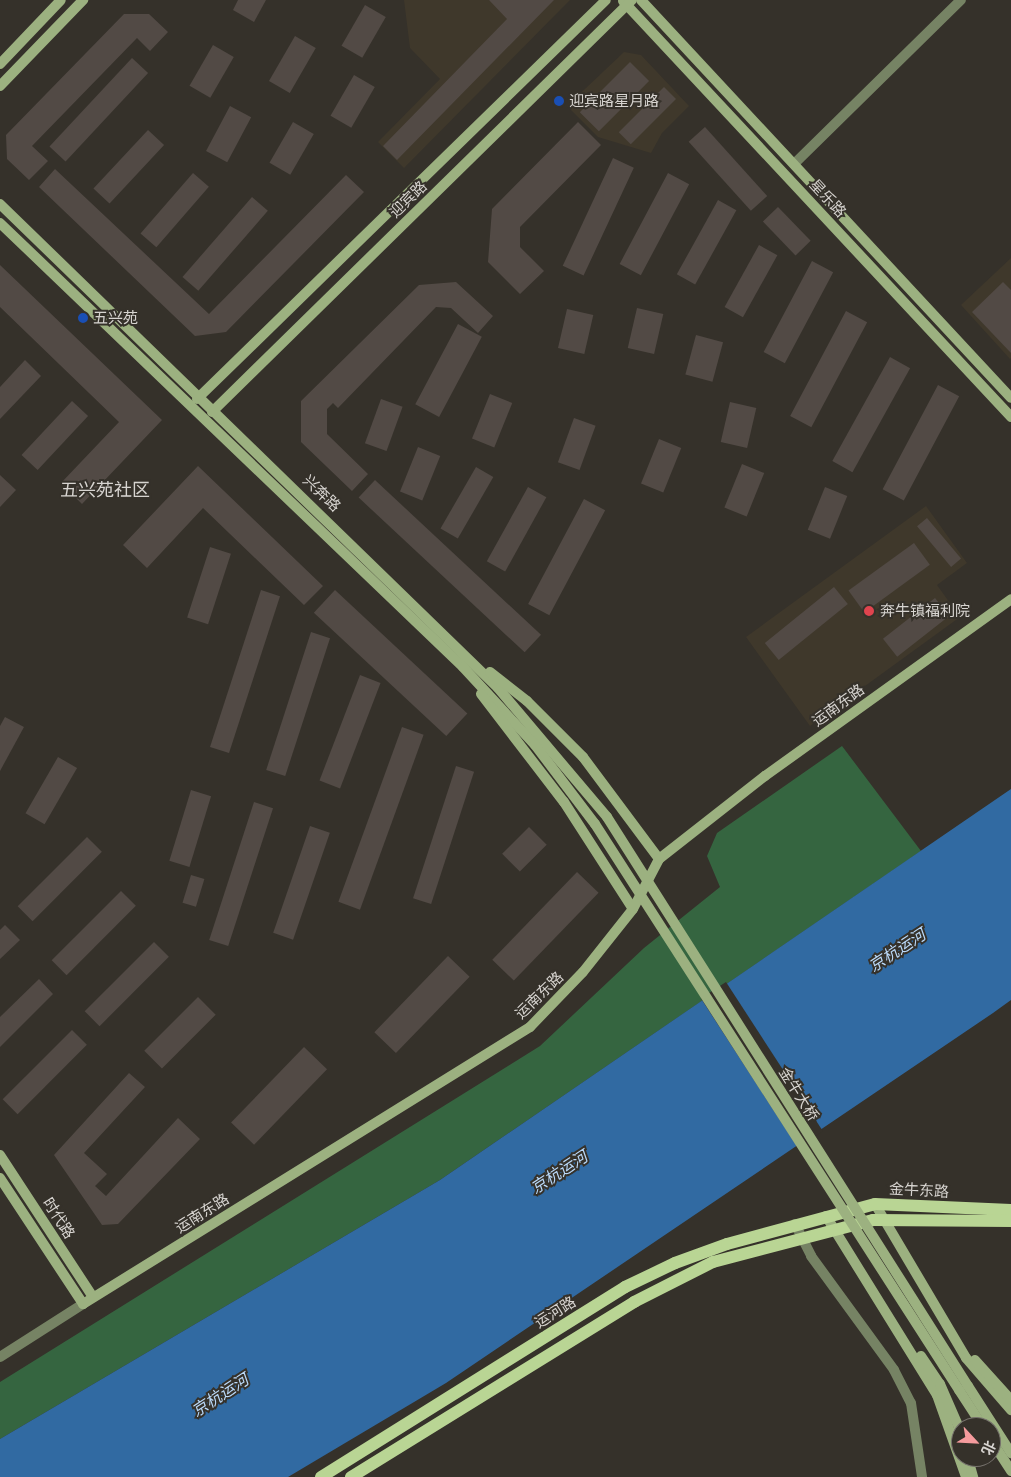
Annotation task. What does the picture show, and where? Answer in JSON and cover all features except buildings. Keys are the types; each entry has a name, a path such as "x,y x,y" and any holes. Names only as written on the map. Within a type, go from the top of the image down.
{"main road":[{"path":"0,64 61,0"},
{"path":"0,86 83,0"},
{"name":"迎宾路","path":"192,405 606,0"},
{"name":"星乐路","path":"641,0 1011,398"},
{"name":"迎宾路","path":"206,418 627,2"},
{"name":"星乐路","path":"627,2 1011,417"},
{"name":"兴奔路","path":"0,204 201,395 466,663 555,750 607,817"},
{"path":"0,223 466,663 528,701 583,757 659,859"},
{"name":"运南东路","path":"83,1304 530,1027 583,972 632,909 659,859 764,776 1011,599"},
{"path":"466,663 510,737 564,802 632,909"},
{"name":"金牛大桥","path":"466,663 535,745 595,824 964,1388"},
{"name":"金牛大桥","path":"607,817 964,1388"},
{"name":"时代路","path":"0,1155 93,1298"},
{"name":"时代路","path":"0,1178 83,1304"},
{"path":"874,1204 966,1358 1011,1410"},
{"name":"金牛东路","path":"826,1216 874,1204 1011,1210"},
{"path":"826,1216 937,1395 966,1477"},
{"name":"运河路","path":"321,1477 625,1287 710,1250 826,1216"},
{"path":"883,1220 977,1364 1011,1400"},
{"name":"金牛东路","path":"834,1230 883,1220 1011,1221"},
{"path":"351,1477 634,1302 714,1262 834,1230"},
{"path":"834,1230 940,1384 954,1417"},
{"path":"964,1388 977,1417"},
{"path":"964,1388 1011,1453"},
{"path":"1001,1456 1011,1471"}],"street":[{"path":"794,164 962,0"},
{"path":"795,1224 801,1238 894,1370 911,1403 922,1477"},
{"name":"运南东路","path":"0,1357 83,1304"}],"shaded area":[{"path":"404,0 570,0 404,168 378,142 440,79 410,48"},
{"path":"624,52 641,55 689,106 662,133 651,153 598,137 567,106"},
{"path":"1011,258 1011,358 1010,359 961,305"},
{"name":"奔牛镇福利院","path":"926,506 967,563 937,585 960,617 810,726 746,637"}],"green space":[{"path":"842,746 921,851 440,1180 0,1439 0,1382 540,1046 644,948 720,887 707,856 717,833"}],"water":[{"name":"京杭运河","path":"1011,789 1011,1000 993,1013 446,1383 288,1477 0,1477 0,1439 440,1180"}],"pier":[{"path":"726,982 823,1131 798,1148 701,998"}],"place":[{"name":"迎宾路星月路","path":"559,101"},
{"name":"五兴苑","path":"83,318"},
{"name":"奔牛镇福利院","path":"869,611"}],"district":[{"name":"五兴苑社区","path":"105,489"}]}
